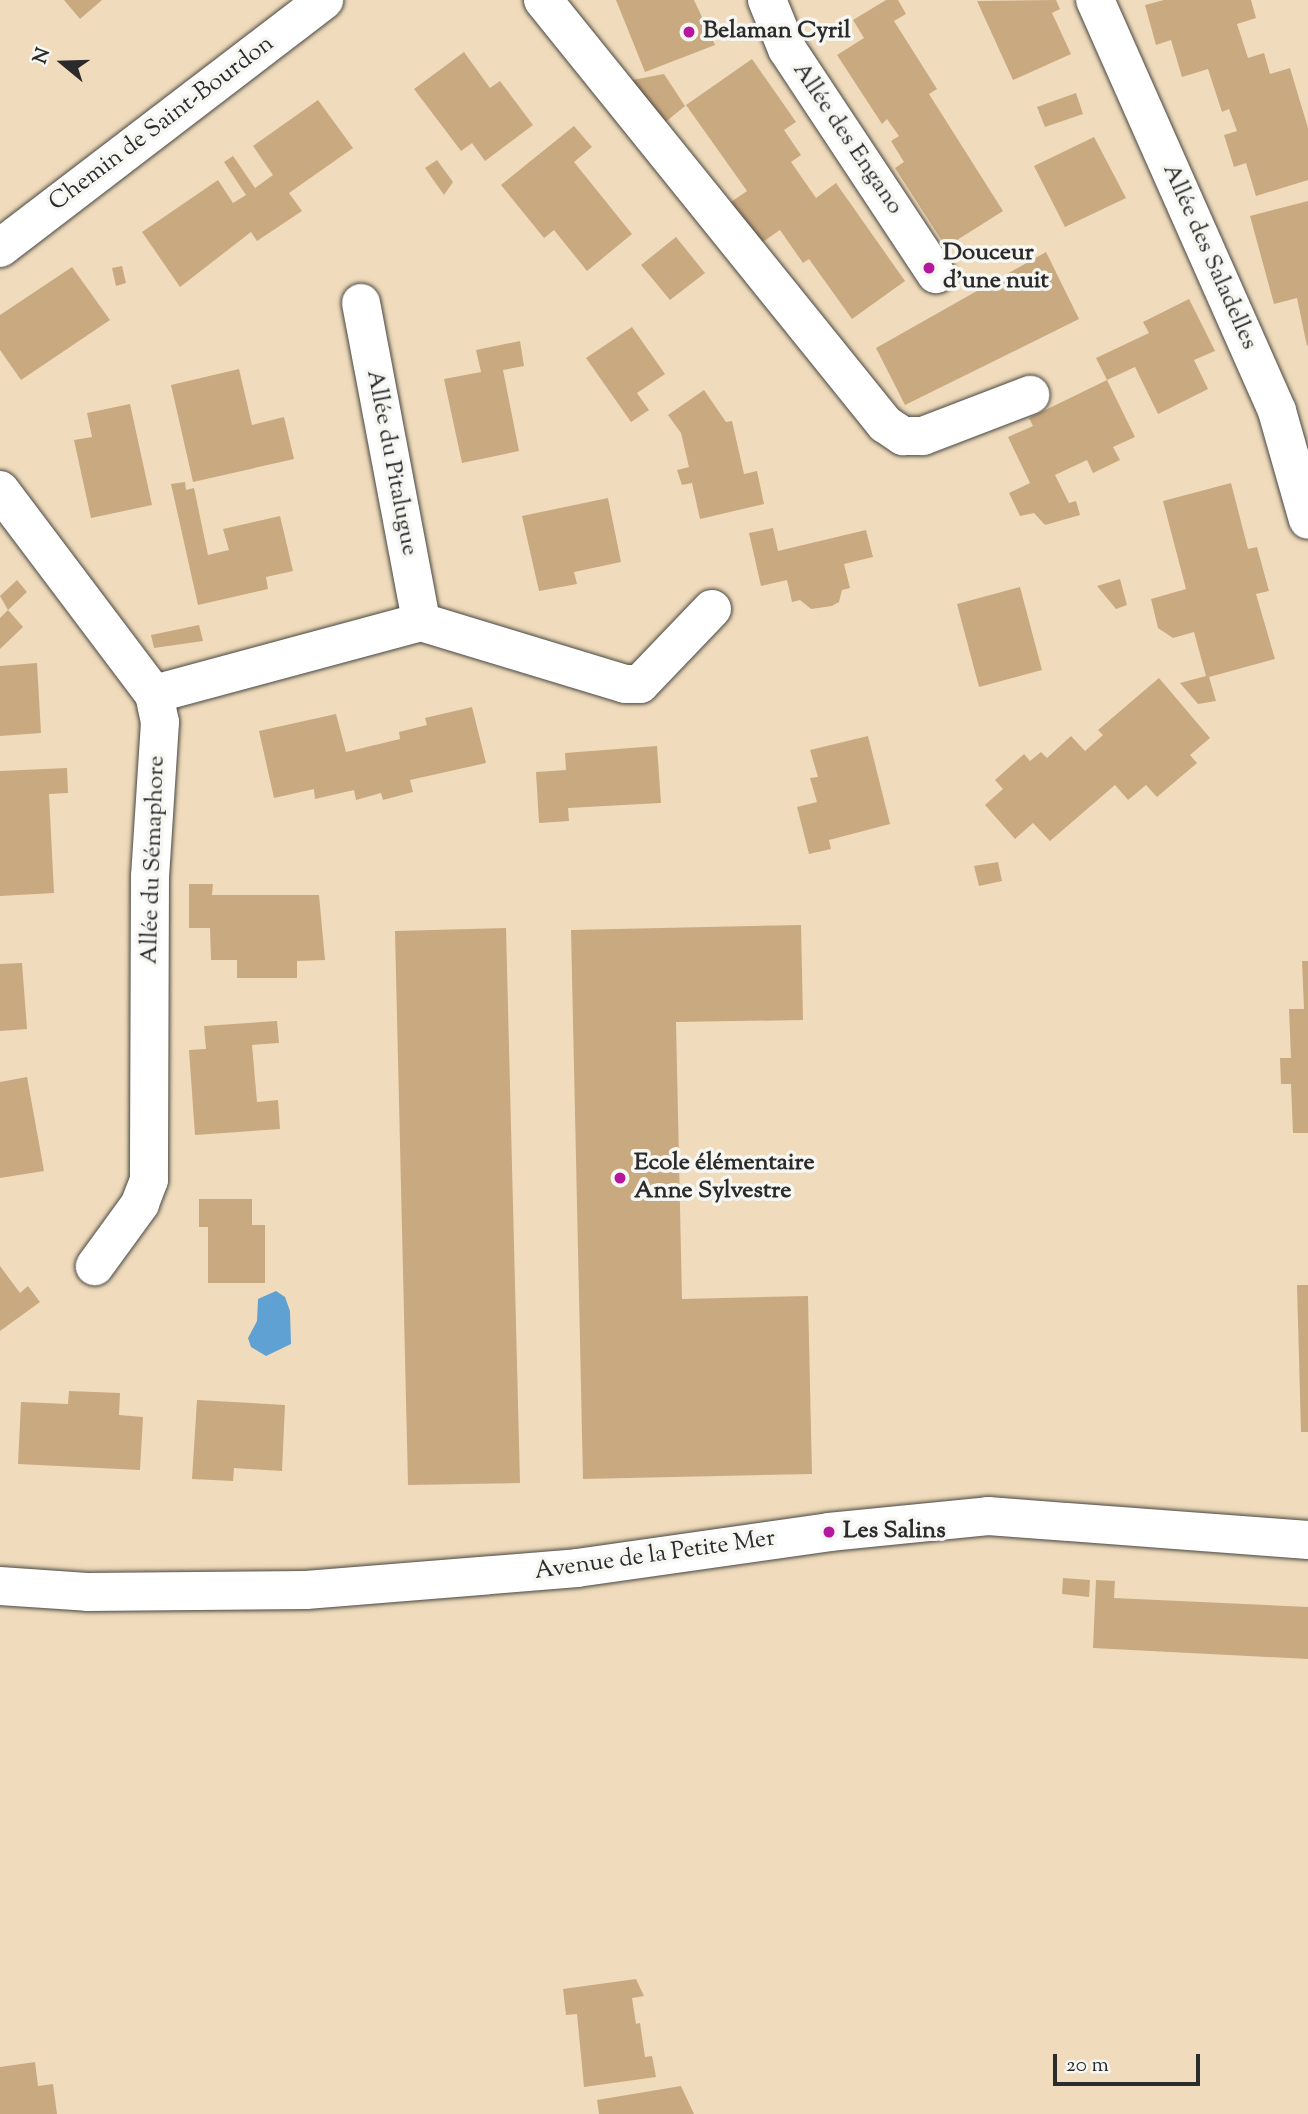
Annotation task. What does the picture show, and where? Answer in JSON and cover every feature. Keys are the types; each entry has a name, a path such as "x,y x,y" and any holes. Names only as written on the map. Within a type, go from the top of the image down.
{"street":[{"name":"Chemin de Saint-Bourdon","path":"0,248 324,0"},
{"path":"543,0 885,424 903,436 923,436 1030,395"},
{"name":"Allée des Engano","path":"768,0 787,49 936,274"},
{"name":"Allée des Saladelles","path":"1094,0 1277,411 1308,520"},
{"name":"Allée du Pitalugue","path":"361,303 421,622"},
{"name":"Allée du Sémaphore","path":"0,490 153,694 160,722 150,876 149,1180 140,1204 95,1266"},
{"path":"153,694 421,622 625,684 640,684 712,610"},
{"name":"Avenue de la Petite Mer","path":"0,1586 87,1592 306,1590 577,1568 829,1532 988,1516 1308,1540"}],"water":[{"path":"276,1291 285,1297 290,1311 291,1344 266,1356 251,1347 248,1338 257,1321 258,1299"}],"building":[{"path":"64,0 102,0 80,19"},
{"path":"616,0 694,0 715,45 645,72"},
{"path":"886,0 898,0 906,14 894,21 937,89 929,94 1003,211 946,247 895,168 904,162 891,141 899,136 887,119 882,124 837,55 864,38 853,20"},
{"path":"1056,0 1060,9 1052,13 1071,54 1013,80 977,1"},
{"path":"1164,0 1251,0 1256,18 1237,24 1248,58 1264,53 1270,74 1290,68 1308,128 1308,180 1256,196 1246,163 1234,167 1224,135 1237,131 1229,109 1222,112 1208,69 1182,77 1171,40 1156,45 1145,5"},
{"path":"464,52 490,88 500,81 533,125 485,161 472,143 461,151 414,89"},
{"path":"752,59 796,122 784,130 801,155 791,162 816,198 836,183 905,281 852,319 809,259 803,263 780,230 760,244 728,204 747,191 686,105"},
{"path":"664,74 685,106 663,124 627,81"},
{"path":"1076,93 1083,114 1045,127 1037,107"},
{"path":"318,100 353,148 289,193 302,211 257,241 251,232 180,287 142,232 218,180 233,203 246,195 224,162 233,156 255,188 273,175 253,146"},
{"path":"574,126 592,147 574,162 632,234 587,271 554,230 544,238 501,185"},
{"path":"1094,137 1126,198 1065,227 1034,166"},
{"path":"437,160 453,182 444,195 425,168"},
{"path":"1308,201 1307,346 1297,298 1274,304 1250,216"},
{"path":"676,237 705,273 670,300 641,265"},
{"path":"1046,252 1079,319 905,405 876,348"},
{"path":"122,266 126,283 116,286 112,268"},
{"path":"72,267 110,320 21,380 0,350 0,315"},
{"path":"1189,299 1215,351 1194,360 1208,389 1158,414 1135,367 1107,380 1096,358 1149,333 1143,322"},
{"path":"632,327 665,374 637,393 649,410 631,422 586,358"},
{"path":"520,341 524,366 503,370 519,451 462,463 444,379 481,372 476,350"},
{"path":"239,369 252,425 284,417 294,459 193,482 171,385"},
{"path":"1107,380 1135,437 1113,447 1120,460 1093,473 1087,460 1055,475 1069,503 1076,501 1080,515 1045,525 1034,513 1020,516 1009,493 1030,483 1008,437 1033,426 1029,418"},
{"path":"704,390 726,422 732,421 744,474 757,471 764,504 700,519 692,483 682,485 677,470 689,467 681,433 668,415"},
{"path":"130,404 152,505 91,518 74,440 92,437 87,413"},
{"path":"185,482 186,490 194,488 208,555 229,550 223,529 280,516 293,571 266,577 268,589 198,605 171,484"},
{"path":"1231,483 1248,549 1257,547 1269,591 1256,594 1275,659 1209,677 1216,701 1198,704 1180,683 1206,676 1194,632 1173,638 1158,628 1151,599 1186,589 1163,501"},
{"path":"608,498 621,562 574,572 577,584 539,591 522,516"},
{"path":"773,528 778,551 866,530 873,557 844,564 850,588 842,590 839,602 832,606 811,609 800,600 792,602 787,580 761,586 749,533"},
{"path":"1120,579 1127,605 1116,609 1097,586"},
{"path":"17,580 27,592 8,610 0,596"},
{"path":"1020,587 1042,670 979,687 957,604"},
{"path":"8,610 23,627 0,649 0,618"},
{"path":"199,625 203,641 154,648 151,635"},
{"path":"37,663 41,733 0,736 0,666"},
{"path":"1159,678 1210,738 1190,755 1197,763 1157,797 1146,785 1128,800 1115,785 1050,841 1033,823 1015,839 985,805 1003,789 995,780 1024,754 1030,761 1041,752 1047,758 1071,736 1085,751 1103,735 1098,730"},
{"path":"472,707 486,763 410,780 413,792 383,800 381,793 356,800 354,790 315,799 314,789 274,798 259,731 336,714 346,752 400,739 399,732 427,725 425,718"},
{"path":"868,736 890,824 829,840 831,849 809,854 797,807 817,802 810,778 818,777 810,750"},
{"path":"657,746 661,803 568,808 569,821 539,823 536,772 566,770 565,753"},
{"path":"67,768 68,793 49,794 54,893 0,896 0,771"},
{"path":"998,862 1002,881 979,886 974,866"},
{"path":"189,884 213,884 212,895 319,895 325,960 297,961 297,978 237,978 237,960 211,960 210,928 189,928"},
{"name":"Ecole élémentaire Anne Sylvestre","path":"801,925 803,1020 676,1022 682,1299 808,1296 812,1474 583,1479 571,930"},
{"path":"506,928 520,1483 408,1485 395,931"},
{"path":"1302,961 1308,961 1308,1133 1293,1133 1291,1084 1281,1084 1280,1058 1291,1058 1289,1009 1304,1009"},
{"path":"22,963 27,1029 0,1031 0,964"},
{"path":"277,1021 279,1043 252,1045 257,1102 278,1100 280,1129 195,1135 189,1050 206,1049 204,1026"},
{"path":"27,1077 44,1171 0,1178 0,1082"},
{"path":"199,1199 252,1199 252,1225 265,1225 265,1283 208,1283 208,1227 199,1227"},
{"path":"0,1266 20,1293 28,1286 40,1302 0,1331"},
{"path":"1297,1285 1308,1285 1308,1432 1301,1432"},
{"path":"69,1391 120,1393 119,1415 143,1417 140,1470 18,1464 21,1402 68,1404"},
{"path":"197,1400 285,1405 282,1471 234,1468 233,1481 192,1479"},
{"path":"1063,1578 1090,1580 1089,1597 1062,1594"},
{"path":"1096,1580 1115,1581 1114,1598 1308,1607 1308,1659 1093,1648"},
{"path":"636,1979 644,1996 632,1998 636,2024 640,2023 645,2057 652,2056 656,2077 584,2087 577,2014 566,2015 563,1989"},
{"path":"35,2062 38,2086 53,2084 57,2114 0,2114 0,2067"},
{"path":"681,2086 694,2114 599,2114 597,2100"}],"place":[{"name":"Belaman Cyril","path":"689,32"},
{"name":"Douceur d’une nuit","path":"929,268"},
{"name":"Ecole élémentaire Anne Sylvestre","path":"620,1178"},
{"name":"Les Salins","path":"829,1532"}]}
